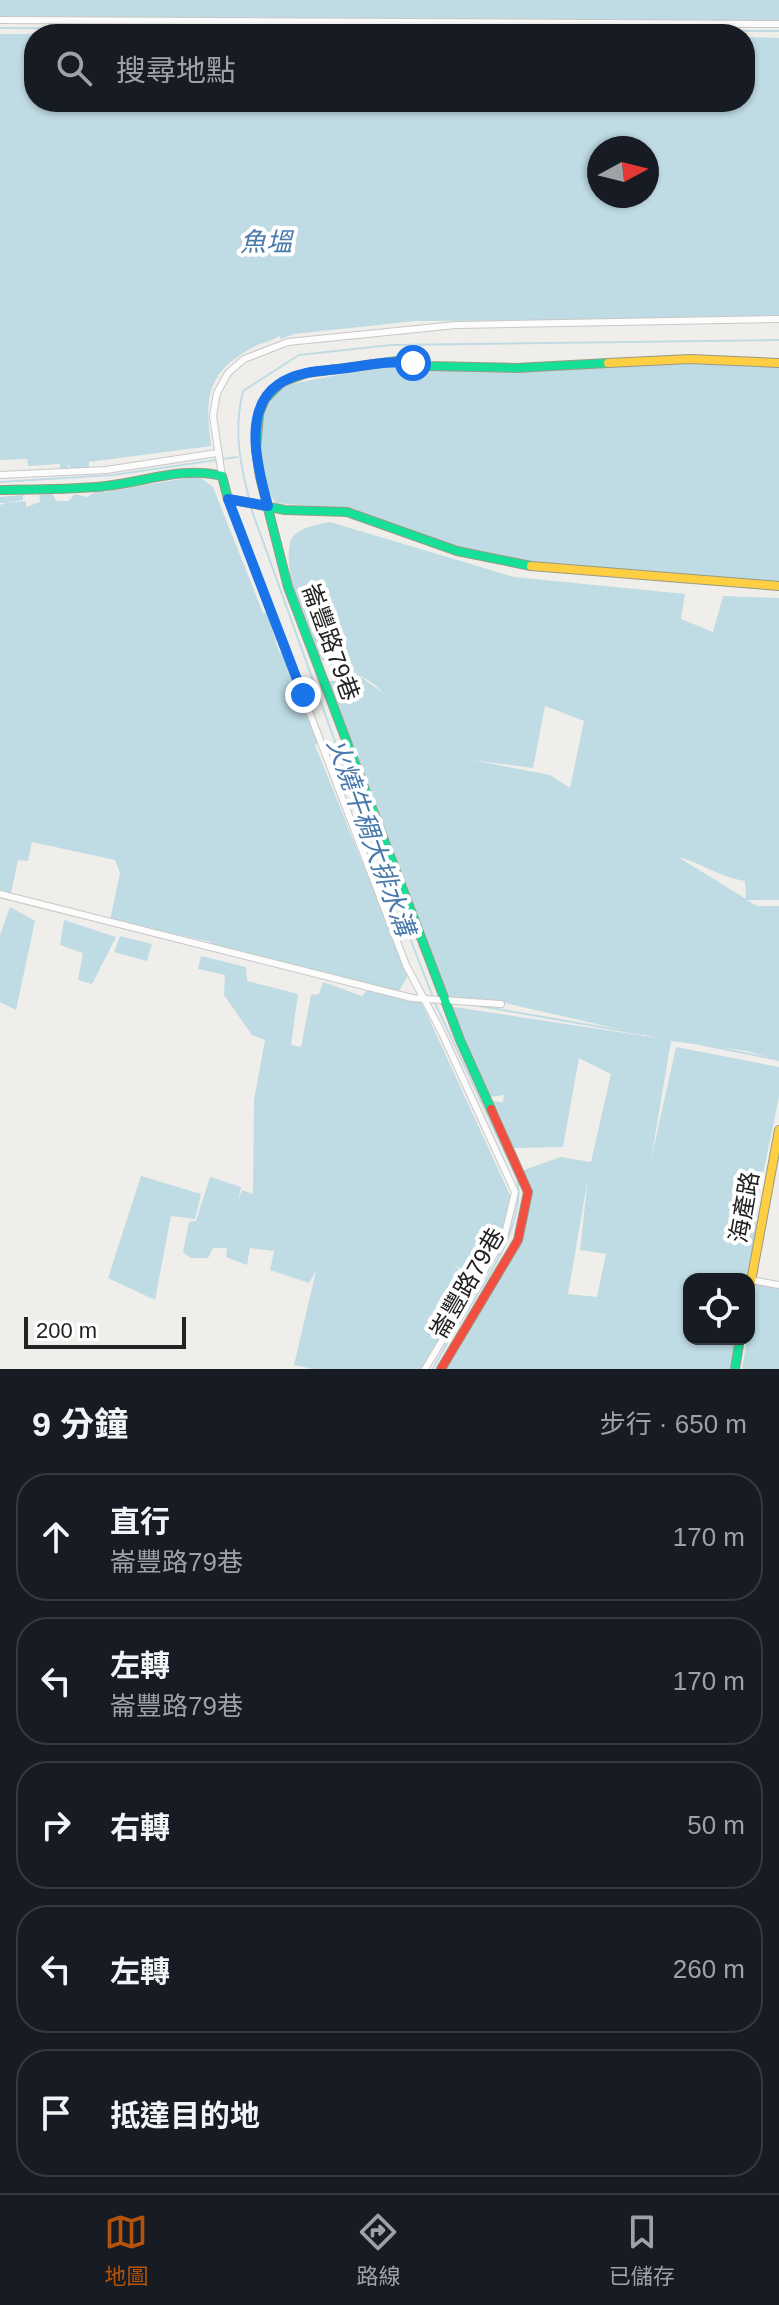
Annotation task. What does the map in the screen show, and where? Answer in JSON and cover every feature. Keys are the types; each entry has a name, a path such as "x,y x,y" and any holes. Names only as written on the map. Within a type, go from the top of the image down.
{"street":[{"path":"0,20 779,24"},
{"path":"425,1369 504,1238 515,1192 386,916 228,499 217,453 213,416 217,393 228,373 244,359 288,342 456,325 779,319"},
{"name":"崙豐路79巷","path":"441,1369 518,1240 528,1192 445,1001 288,587 256,449 259,414 272,389 307,373 397,361 430,366 516,368 690,359 779,363"},
{"path":"0,475 106,470 217,453"},
{"path":"0,490 108,486 195,472 222,476"},
{"path":"228,499 285,510 347,512 457,551 546,569 779,586"},
{"path":"0,894 424,1000 501,1004"},
{"name":"海產路","path":"752,1273 779,1130"},
{"path":"755,1281 779,1285"},
{"path":"735,1369 739,1345"}],"water":[{"path":"0,0 779,0 779,22 11,18 0,16"},
{"name":"魚塭","path":"0,34 24,34 24,112 755,112 755,37 779,38 779,319 416,321 294,334 281,339 279,336 235,358 217,378 209,401 211,446 89,462 89,468 70,469 69,464 67,469 60,470 60,464 28,466 27,459 0,460"},
{"path":"681,362 779,365 779,586 651,578 469,556 331,508 276,503 260,472 255,447 257,423 265,405 281,386 399,363 432,369"},
{"path":"198,476 213,487 263,613 267,612 279,652 284,654 300,697 297,698 302,703 318,743 315,745 408,976 397,994 420,999 510,1195 508,1228 492,1247 490,1260 461,1269 452,1264 476,1282 423,1369 313,1369 294,1365 316,1271 309,1283 270,1270 274,1251 250,1248 247,1265 226,1257 227,1248 213,1248 208,1258 191,1258 183,1252 189,1222 196,1221 210,1177 241,1187 238,1201 242,1190 253,1194 254,1100 265,1040 252,1035 224,995 225,975 198,969 201,956 246,967 247,981 298,994 291,1045 301,1047 311,995 319,994 323,982 362,996 369,988 212,950 211,942 173,934 171,939 109,925 120,873 115,860 32,842 28,861 18,860 10,897 0,895 0,505 26,501 26,507 40,502 39,492 52,493 56,501 68,501 75,494 87,497 100,489 105,492"},
{"path":"23,495 23,500 0,503 0,497"},
{"path":"330,522 514,577 685,594 681,619 713,632 723,596 779,598 779,900 747,900 757,906 779,906 779,1060 747,1051 671,1041 651,1160 676,1047 779,1067 779,1097 759,1193 752,1273 683,1273 683,1345 739,1345 735,1369 441,1369 518,1240 527,1195 521,1171 561,1157 591,1162 611,1074 579,1058 563,1147 514,1148 493,1101 503,1102 504,1095 490,1097 447,1006 658,1038 505,1003 448,1001 328,681 346,681 355,674 320,658 306,636 300,619 291,582 289,550 294,536","holes":["545,706 584,721 570,788 550,775 472,760 533,768","678,857 745,881 746,899","588,1178 580,1250 606,1254 597,1297 568,1294"]},
{"path":"10,907 35,921 16,1010 0,1002 0,935"},
{"path":"64,920 116,937 92,984 78,980 83,953 60,945"},
{"path":"120,936 152,944 147,961 114,952"},
{"path":"141,1176 201,1194 195,1219 171,1216 155,1300 108,1278"},
{"path":"757,1281 779,1285 779,1369 742,1369 746,1345 755,1345"}],"waterway":[{"path":"0,28 24,28"},
{"path":"755,31 779,31"},
{"name":"火燒牛稠大排水溝","path":"249,498 239,444 243,391 299,355 391,345 779,340"},
{"path":"0,482 113,475 237,457"},
{"name":"火燒牛稠大排水溝","path":"251,508 356,800 433,997"},
{"name":"火燒牛稠大排水溝","path":"433,1369 489,1276 513,1225 518,1201 517,1178 435,1003"},
{"path":"474,1005 641,1034"},
{"path":"699,1044 779,1060"}],"traffic: fast":[{"path":"491,1109 460,1040 288,587 260,477 256,449 259,414 265,399 282,382 307,373 397,361 430,366 516,368 608,363"},
{"path":"0,490 93,487 178,474 207,473 222,476 228,499 285,510 347,512 457,551 531,566"},
{"path":"735,1369 739,1345"}],"traffic: slow":[{"path":"608,363 690,359 779,363"},
{"path":"531,566 779,586"},
{"path":"753,1273 779,1130"}],"traffic: jam":[{"path":"441,1369 518,1240 528,1192 491,1109"}],"route":[{"path":"303,695 228,499 268,506 256,449 259,414 272,389 307,373 397,361 413,363"}]}
